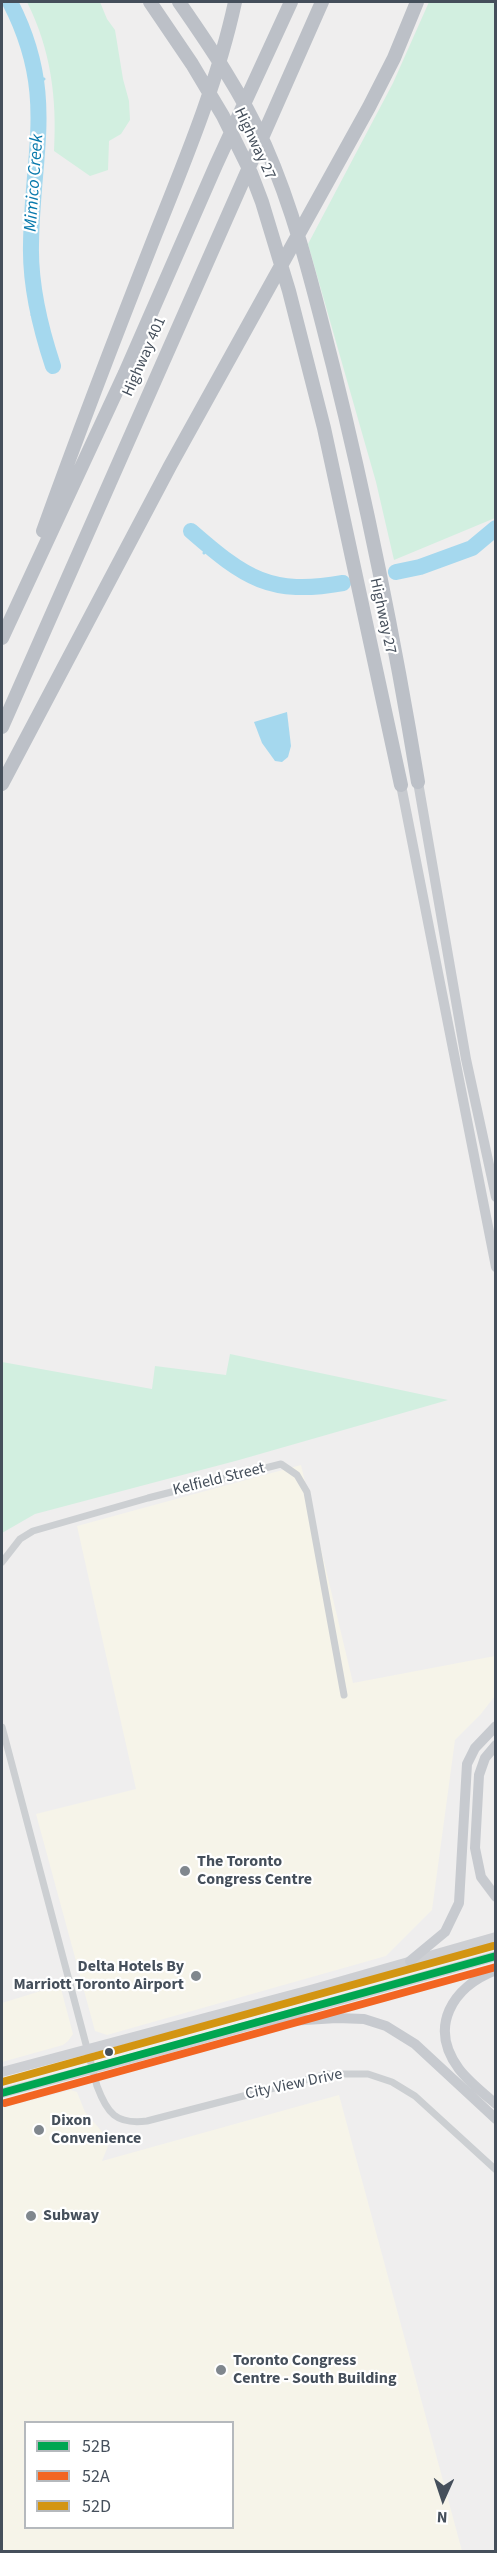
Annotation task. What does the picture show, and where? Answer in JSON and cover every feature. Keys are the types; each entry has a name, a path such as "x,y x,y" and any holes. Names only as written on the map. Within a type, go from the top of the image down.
{"highway":[{"name":"Highway 27","path":"150,2 192,64 223,116 251,173 262,202 307,358 401,785"},
{"name":"Highway 27","path":"179,2 219,60 250,115 276,171 295,228 323,328 365,502 418,782"},
{"path":"24,587 90,402 219,66 235,2"},
{"name":"Highway 401","path":"2,638 89,453 254,80 291,2"},
{"path":"2,784 254,312 385,77 417,2"},
{"name":"Highway 401","path":"2,727 274,106 321,5"}],"main road":[{"name":"Highway 27","path":"418,782 466,1059 495,1197"},
{"name":"Highway 27","path":"401,785 495,1267"},
{"path":"410,1961 445,1932 459,1904 467,1764 475,1748 495,1726"},
{"path":"495,1745 485,1758 478,1775 474,1848 481,1877 495,1897"},
{"path":"2,2072 314,1989 495,1937"},
{"path":"2,2093 495,1956"},
{"path":"495,1970 472,1982 457,1995 448,2012 446,2030 448,2048 458,2068 495,2104"},
{"path":"314,1989 319,2005"},
{"path":"257,2023 338,2018 364,2019 386,2026 415,2044 495,2119"}],"street":[{"name":"Kelfield Street","path":"2,1562 20,1539 33,1531 148,1498 281,1464 297,1475 307,1491 344,1695"},
{"path":"2,1730 92,2069"},
{"name":"City View Drive","path":"92,2069 108,2110 119,2119 131,2122 155,2119 328,2074 349,2072 375,2076 397,2084 415,2096 495,2170"}],"shaded area":[{"path":"301,1465 353,1683 495,1656 495,1696 455,1740 432,1910 386,1956 107,2035 95,2031 36,1814 136,1789 77,1526"},
{"path":"60,1985 73,2034 68,2041 63,2045 2,2062 2,2003"},
{"path":"71,2090 77,2092 85,2112 110,2141 102,2161 339,2095 462,2551 2,2551 2,2108"}],"green space":[{"path":"27,2 100,2 107,19 115,30 129,101 130,120 121,134 109,141 108,170 90,176 54,151 51,75 42,38"},
{"path":"429,2 495,2 495,518 394,560 376,482 308,244 393,83"},
{"path":"230,1354 448,1400 239,1460 35,1514 2,1533 2,1362 152,1389 155,1366 226,1375"}],"water":[{"path":"287,712 291,746 288,757 282,762 275,761 262,743 254,722"}],"waterway":[{"name":"Mimico Creek","path":"10,2 24,35 33,65 38,94 31,261 37,307 53,366"},
{"name":"Mimico Creek","path":"37,78 44,79"},
{"path":"32,315 36,307"},
{"name":"Mimico Creek","path":"396,572 420,567 472,548 496,528"},
{"name":"Mimico Creek","path":"191,531 227,561 260,580 296,587 343,583"},
{"name":"Mimico Creek","path":"204,553 207,544"}],"transit line":[{"name":"52D","path":"2,2082 493,1946"},
{"name":"52B","path":"2,2093 496,1956"},
{"name":"52A","path":"5,2103 496,1967"}],"place":[{"name":"The Toronto Congress Centre","path":"185,1871"},
{"name":"Delta Hotels By Marriott Toronto Airport","path":"196,1976"},
{"name":"Dixon Convenience","path":"39,2130"},
{"name":"Subway","path":"31,2216"},
{"name":"Toronto Congress Centre - South Building","path":"221,2370"}]}
